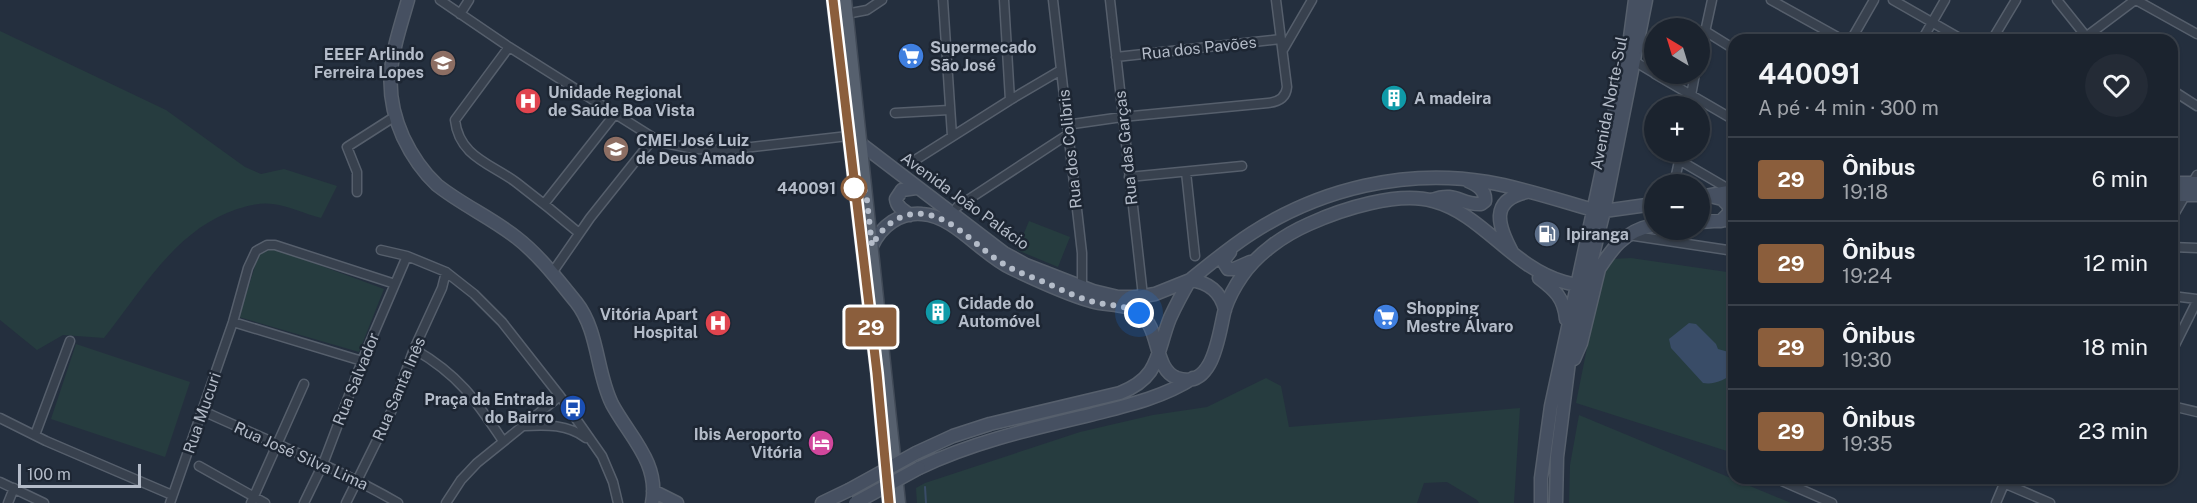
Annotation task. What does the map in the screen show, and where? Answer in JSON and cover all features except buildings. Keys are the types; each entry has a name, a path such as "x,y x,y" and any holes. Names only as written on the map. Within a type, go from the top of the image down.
{"main road":[{"path":"408,0 391,58 390,92 394,117 408,147 423,170 438,185 519,239 552,273 578,305 596,347 612,403 650,466 653,497 677,503"},
{"path":"833,0 844,23 861,144 899,503"},
{"path":"845,0 848,135 877,373 889,503"},
{"name":"Avenida Norte-Sul","path":"1598,211 1634,61 1643,0"},
{"name":"Avenida Norte-Sul","path":"1598,211 1629,45 1643,0"},
{"name":"Avenida João Palácio","path":"861,144 1010,258 1101,303 1125,307 1139,313 1150,324 1165,368 1172,375 1188,379 1198,376"},
{"name":"Avenida João Palácio","path":"910,215 931,215 945,220 1003,264 1082,293 1118,297 1143,296 1164,291 1190,280 1251,233 1301,206 1336,192 1356,187 1417,179 1464,179 1487,182 1598,211"},
{"path":"1251,233 1225,257 1224,265 1231,270 1240,268 1303,227 1346,210 1403,199 1431,200 1448,196 1473,204 1484,202 1485,196 1482,190 1464,179"},
{"path":"2178,182 2195,180"},
{"path":"910,215 901,209 896,199 902,190 916,188"},
{"path":"1515,257 1502,230 1500,213 1504,204 1512,196 1528,192"},
{"path":"1710,195 1728,192"},
{"path":"1710,197 1722,199 1728,205"},
{"path":"1431,200 1464,215 1560,296 1564,307 1566,327"},
{"path":"1556,503 1557,457 1572,338 1581,285 1598,211 1644,205"},
{"path":"1721,221 1728,214"},
{"path":"872,246 879,233 890,223 910,215"},
{"path":"1710,222 1728,219"},
{"path":"1541,503 1545,443 1566,327 1581,285 1599,269 1626,235 1644,227"},
{"path":"855,503 919,468 951,454 990,440 1150,398 1183,385 1198,376 1207,368 1212,358 1219,340 1225,310 1242,276 1263,253"},
{"path":"1525,265 1548,278 1581,285"},
{"path":"1569,368 1581,343 1599,269"},
{"path":"822,503 953,436 990,424 1126,391 1138,384 1156,364 1170,318 1190,280 1202,282 1213,288 1221,298 1225,310"}],"street":[{"path":"440,0 653,139 694,149 726,150 848,135"},
{"path":"460,14 469,0"},
{"path":"844,23 882,0"},
{"path":"943,0 952,136"},
{"path":"1004,0 1010,100"},
{"name":"Rua dos Colibris","path":"1053,0 1082,253 1082,293"},
{"name":"Rua das Garças","path":"1110,0 1143,296"},
{"path":"1066,125 1122,117 1268,104 1278,101 1286,94 1276,0"},
{"path":"1283,50 1312,0"},
{"path":"1708,18 1712,0"},
{"path":"1771,0 1832,34"},
{"path":"1854,34 1874,0"},
{"path":"1893,0 1952,34"},
{"path":"1926,34 1945,0"},
{"path":"1996,34 2016,0"},
{"path":"2057,0 2085,34"},
{"path":"2093,34 2136,0 2197,34"},
{"path":"1710,34 1728,45"},
{"name":"Rua dos Pavões","path":"1116,57 1281,39"},
{"path":"509,47 455,120 456,131 466,147 485,164 514,181 579,233"},
{"path":"1634,61 1644,67"},
{"path":"912,162 1061,70"},
{"path":"1673,84 1728,117"},
{"path":"1691,95 1693,84"},
{"path":"2178,94 2197,106"},
{"path":"895,113 949,110"},
{"path":"544,204 615,114"},
{"path":"357,192 357,172 347,147 394,117"},
{"path":"957,207 1067,135"},
{"path":"552,273 579,233 653,139"},
{"path":"1689,162 1728,188"},
{"path":"1129,177 1242,166"},
{"path":"1186,172 1196,256"},
{"path":"2184,195 2195,180"},
{"path":"1626,235 1728,251"},
{"name":"Rua Mucuri","path":"171,499 233,322 248,268 256,251 267,245 275,245 395,284"},
{"path":"2178,247 2197,248"},
{"path":"381,250 408,256 446,272 474,294 502,322 560,396 593,443 608,469 618,503"},
{"name":"Rua Salvador","path":"304,503 408,256"},
{"name":"Rua Santa Inês","path":"346,503 394,404 414,350 439,295 446,272"},
{"path":"2178,297 2197,300 2178,339"},
{"path":"233,322 362,361"},
{"path":"35,435 70,341"},
{"path":"414,350 455,377 484,412 503,441"},
{"path":"253,500 304,384"},
{"path":"446,503 461,480 477,463 560,396"},
{"path":"2178,407 2197,412"},
{"name":"Rua José Silva Lima","path":"203,411 358,480 398,503"},
{"path":"0,418 171,499"},
{"path":"524,426 550,425 566,428 579,433 593,443"},
{"path":"199,466 253,500 265,503"},
{"path":"0,482 44,503"},
{"path":"1789,484 1832,503"},
{"path":"1996,503 2008,484"},
{"path":"2011,484 2050,503"},
{"path":"8,503 14,488"}],"green space":[{"path":"0,31 166,110 245,167 261,174 284,169 337,186 321,218 285,206 264,204 237,209 215,219 196,231 162,263 104,338 63,335 37,350 0,320"},
{"path":"1029,221 1070,237 1058,267 1017,250"},
{"path":"262,244 384,289 359,352 239,317"},
{"path":"1631,258 1728,272 1728,451 1576,403 1602,273 1612,259"},
{"path":"76,344 190,382 165,457 51,419"},
{"path":"1266,378 1281,386 1289,427 1520,408 1514,503 1479,503 1447,482 1424,483 1417,503 917,503 916,488 925,483 1080,432 1153,415 1207,407"},
{"path":"1579,415 1728,477 1728,484 1745,484 1791,503 1569,503 1570,465"}],"water":[{"path":"1689,323 1696,324 1716,344 1718,349 1728,352 1728,377 1716,383 1703,383 1671,348 1669,339"}],"waterway":[{"path":"925,487 926,503"}],"bus line":[{"name":"29","path":"833,0 877,373 889,503"}],"place":[{"name":"Supermecado São José","path":"911,56"},
{"name":"EEEF Arlindo Ferreira Lopes","path":"443,63"},
{"name":"A madeira","path":"1394,98"},
{"name":"Unidade Regional de Saúde Boa Vista","path":"528,101"},
{"name":"CMEI José Luiz de Deus Amado","path":"616,149"},
{"name":"440091","path":"854,188"},
{"name":"Ipiranga","path":"1547,234"},
{"name":"Cidade do Automóvel","path":"938,312"},
{"name":"Shopping Mestre Álvaro","path":"1386,317"},
{"name":"Vitória Apart Hospital","path":"718,323"},
{"name":"Praça da Entrada do Bairro","path":"573,408"},
{"name":"Ibis Aeroporto Vitória","path":"821,443"}],"route":[{"path":"854,188 866,191 872,246 879,233 896,219 917,214 931,215 945,220 996,260 1010,268 1090,301 1118,305 1139,313"}]}
